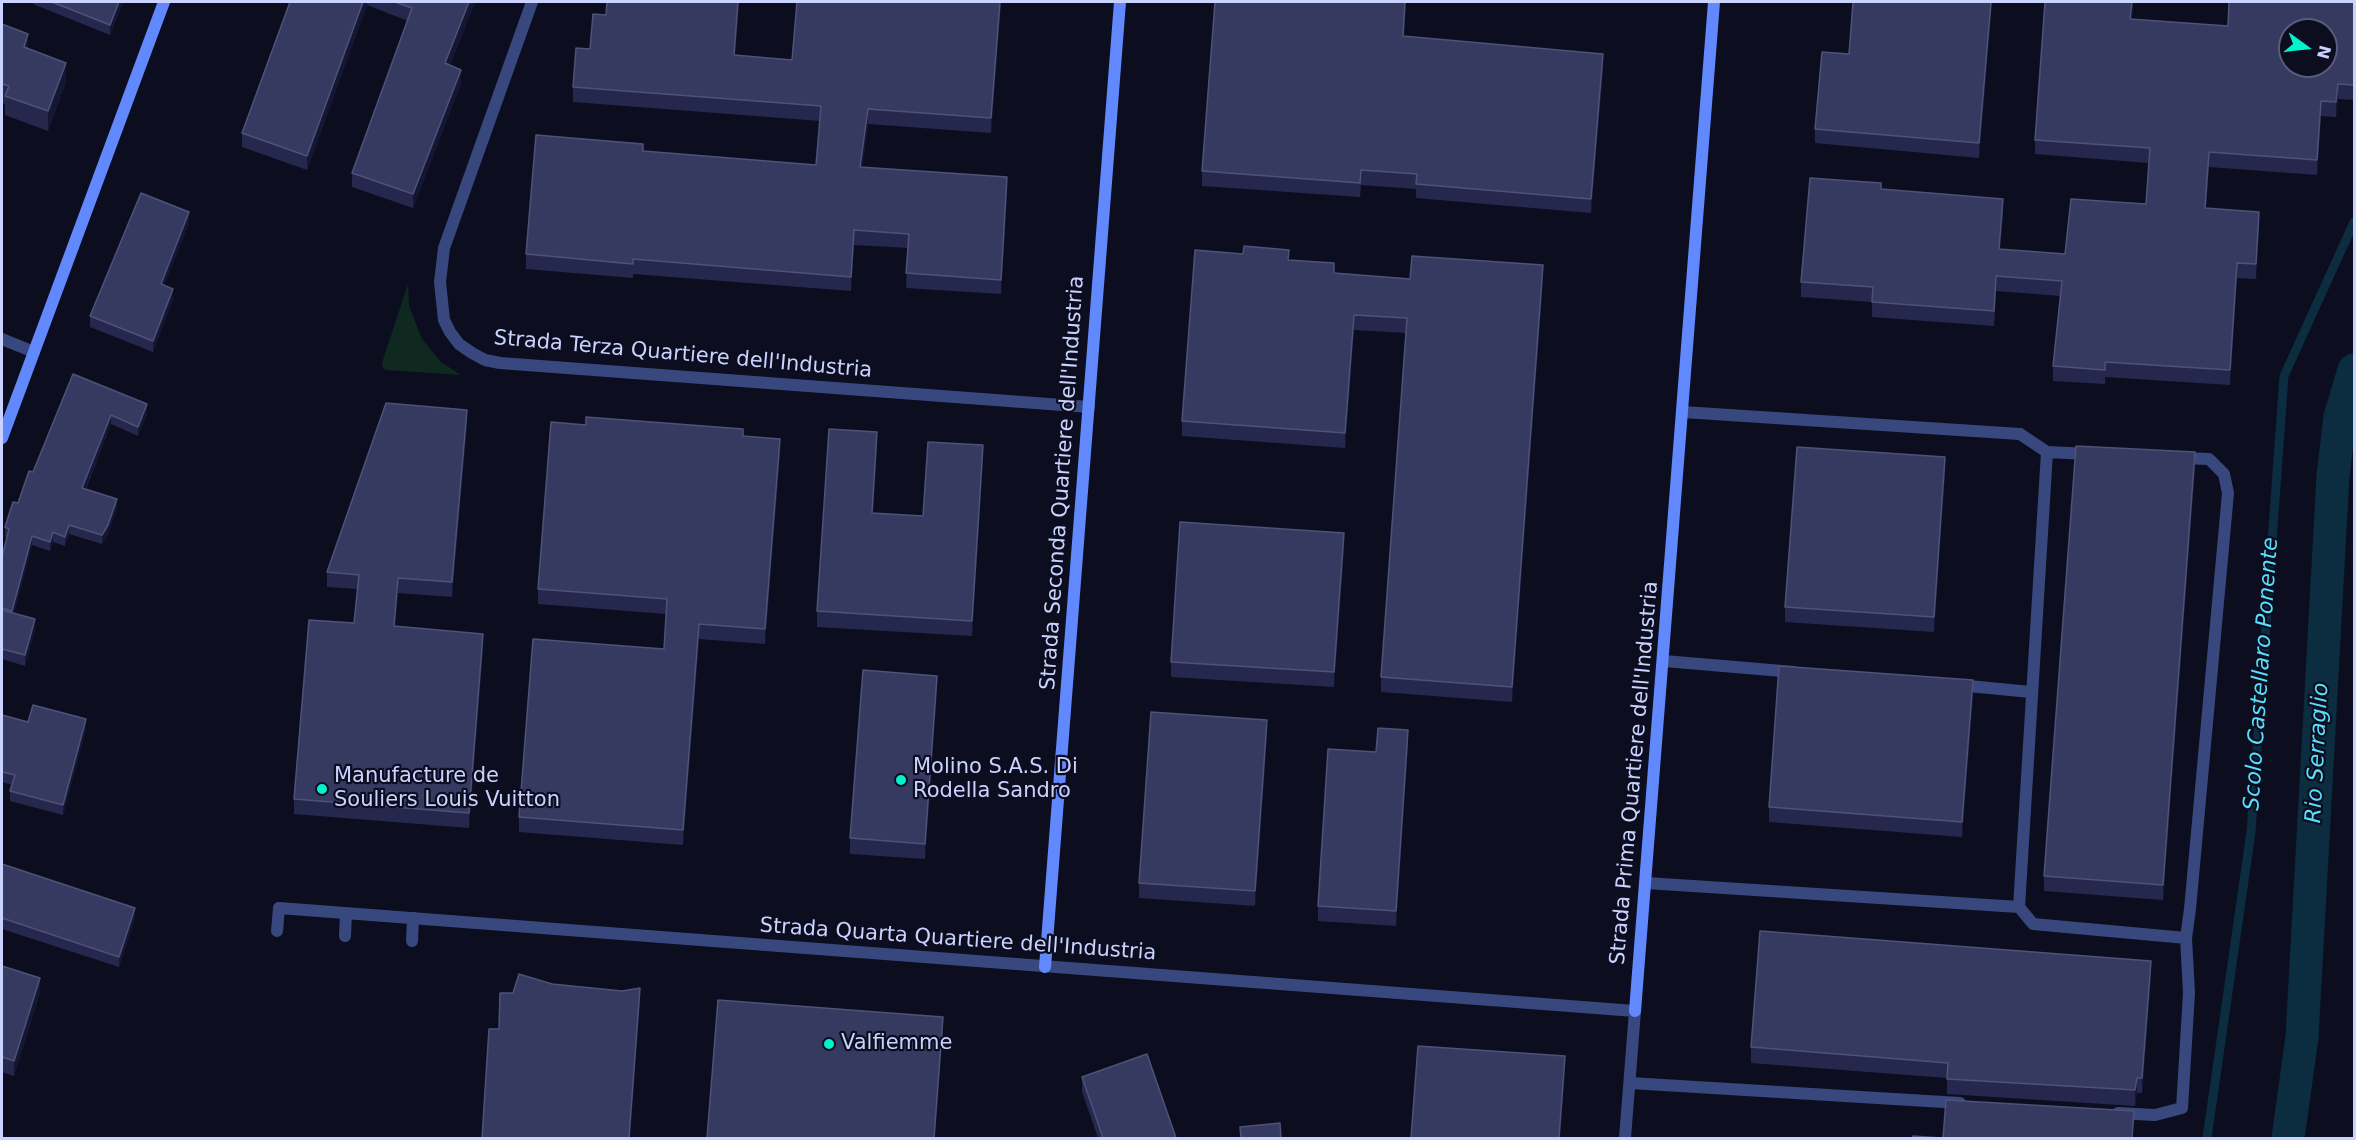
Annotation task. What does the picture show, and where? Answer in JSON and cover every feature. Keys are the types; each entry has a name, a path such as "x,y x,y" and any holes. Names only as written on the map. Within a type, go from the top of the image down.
{"street":[{"path":"2,438 164,2"},
{"name":"Strada Terza Quartiere dell'Industria","path":"532,2 444,248 440,282 444,320 459,344 485,360 500,363 1089,407"},
{"name":"Strada Seconda Quartiere dell'Industria","path":"1045,967 1120,2"},
{"name":"Strada Prima Quartiere dell'Industria","path":"1625,1138 1714,2"},
{"path":"2,339 33,352"},
{"path":"1683,412 2020,434 2047,452 2105,455"},
{"path":"2047,452 2019,907 2033,924 2186,938"},
{"path":"2108,1112 2156,1115 2181,1108 2189,993 2186,938 2228,493 2224,474 2210,459 2163,457"},
{"path":"1664,661 1805,673"},
{"path":"1948,685 2031,692"},
{"path":"1646,883 2019,907"},
{"name":"Strada Quarta Quartiere dell'Industria","path":"277,931 279,908 1635,1011"},
{"path":"345,936 346,913"},
{"path":"412,940 413,918"},
{"path":"1630,1083 1976,1104"}],"green space":[{"path":"408,284 409,306 422,339 441,362 461,375 383,368 382,363"}],"building":[{"path":"52,2 119,2 110,25"},
{"path":"290,2 363,2 307,156 242,133"},
{"path":"395,2 469,2 445,63 461,70 413,194 352,173 412,8"},
{"path":"607,2 738,2 734,55 792,60 797,2 1000,2 991,118 868,109 860,167 1007,177 1001,280 906,273 909,234 854,230 851,277 633,259 633,264 526,254 536,135 643,144 643,151 816,165 821,106 573,87 576,48 590,49 593,14 606,15"},
{"path":"1215,2 1405,2 1403,36 1603,54 1591,199 1416,184 1417,174 1361,170 1360,183 1202,171"},
{"path":"1853,2 1991,2 1979,143 1815,129 1822,52 1849,54"},
{"path":"2045,2 2132,2 2130,19 2228,26 2229,2 2355,2 2355,85 2338,84 2336,102 2321,101 2317,160 2209,152 2205,208 2259,212 2256,264 2237,263 2230,370 2105,362 2105,370 2053,366 2062,281 1996,276 1994,311 1872,302 1873,287 1801,282 1810,178 1881,183 1881,189 2003,199 1999,249 2065,254 2071,199 2146,204 2150,148 2035,140"},
{"path":"2,24 28,34 24,47 66,63 48,111 5,96 9,86 2,84"},
{"path":"141,193 189,212 161,284 173,289 153,341 90,316"},
{"path":"1244,246 1289,250 1288,260 1334,263 1334,273 1410,279 1412,256 1543,265 1512,687 1381,677 1407,318 1354,315 1345,433 1182,421 1195,250 1243,254"},
{"path":"73,374 147,404 138,427 111,415 82,488 117,499 102,535 69,525 65,537 53,532 50,542 32,536 12,611 2,608 2,557 9,529 5,527 13,502 18,503 29,471 33,472"},
{"path":"386,403 467,410 452,582 398,578 394,626 483,634 469,813 294,799 309,620 354,623 359,575 327,572"},
{"path":"586,417 743,429 743,436 780,439 765,629 699,624 683,830 519,817 533,639 664,649 667,599 538,589 551,422 586,425"},
{"path":"829,429 877,432 872,513 923,516 928,442 983,445 972,621 817,611"},
{"path":"2076,446 2195,452 2163,885 2044,876"},
{"path":"1797,447 1945,457 1934,617 1785,607"},
{"path":"1180,522 1344,533 1334,672 1171,662"},
{"path":"2,610 35,619 25,655 2,649"},
{"path":"1779,666 1973,680 1962,822 1769,807"},
{"path":"863,670 937,676 925,844 850,838"},
{"path":"33,705 86,719 63,805 10,791 15,775 2,772 2,715 28,722"},
{"path":"1151,712 1267,720 1255,891 1139,883"},
{"path":"1378,728 1408,730 1396,911 1318,906 1328,749 1376,752"},
{"path":"2,864 135,908 119,957 2,918"},
{"path":"1760,931 2151,961 2142,1078 2137,1078 2135,1090 1947,1079 1948,1063 1751,1047"},
{"path":"2,966 40,978 14,1061 2,1057"},
{"path":"519,974 552,984 622,991 640,988 629,1138 482,1138 489,1029 499,1029 500,993 513,993"},
{"path":"718,1000 943,1017 934,1138 707,1138"},
{"path":"1418,1046 1565,1056 1559,1138 1411,1138"},
{"path":"1147,1054 1176,1138 1103,1138 1082,1077"},
{"path":"1946,1100 2134,1111 2132,1138 1943,1138"},
{"path":"1280,1123 1281,1138 1241,1138 1240,1127"},
{"path":"1913,1136 1941,1138 1913,1138"}],"waterway":[{"name":"Scolo Castellaro Ponente","path":"2207,1138 2251,832 2284,376 2354,222"},
{"name":"Rio Serraglio","path":"2288,1138 2302,1037 2333,476 2340,417 2354,370"}],"place":[{"name":"Molino S.A.S. Di Rodella Sandro","path":"901,780"},
{"name":"Manufacture de Souliers Louis Vuitton","path":"322,789"},
{"name":"Valfiemme","path":"829,1044"}]}
